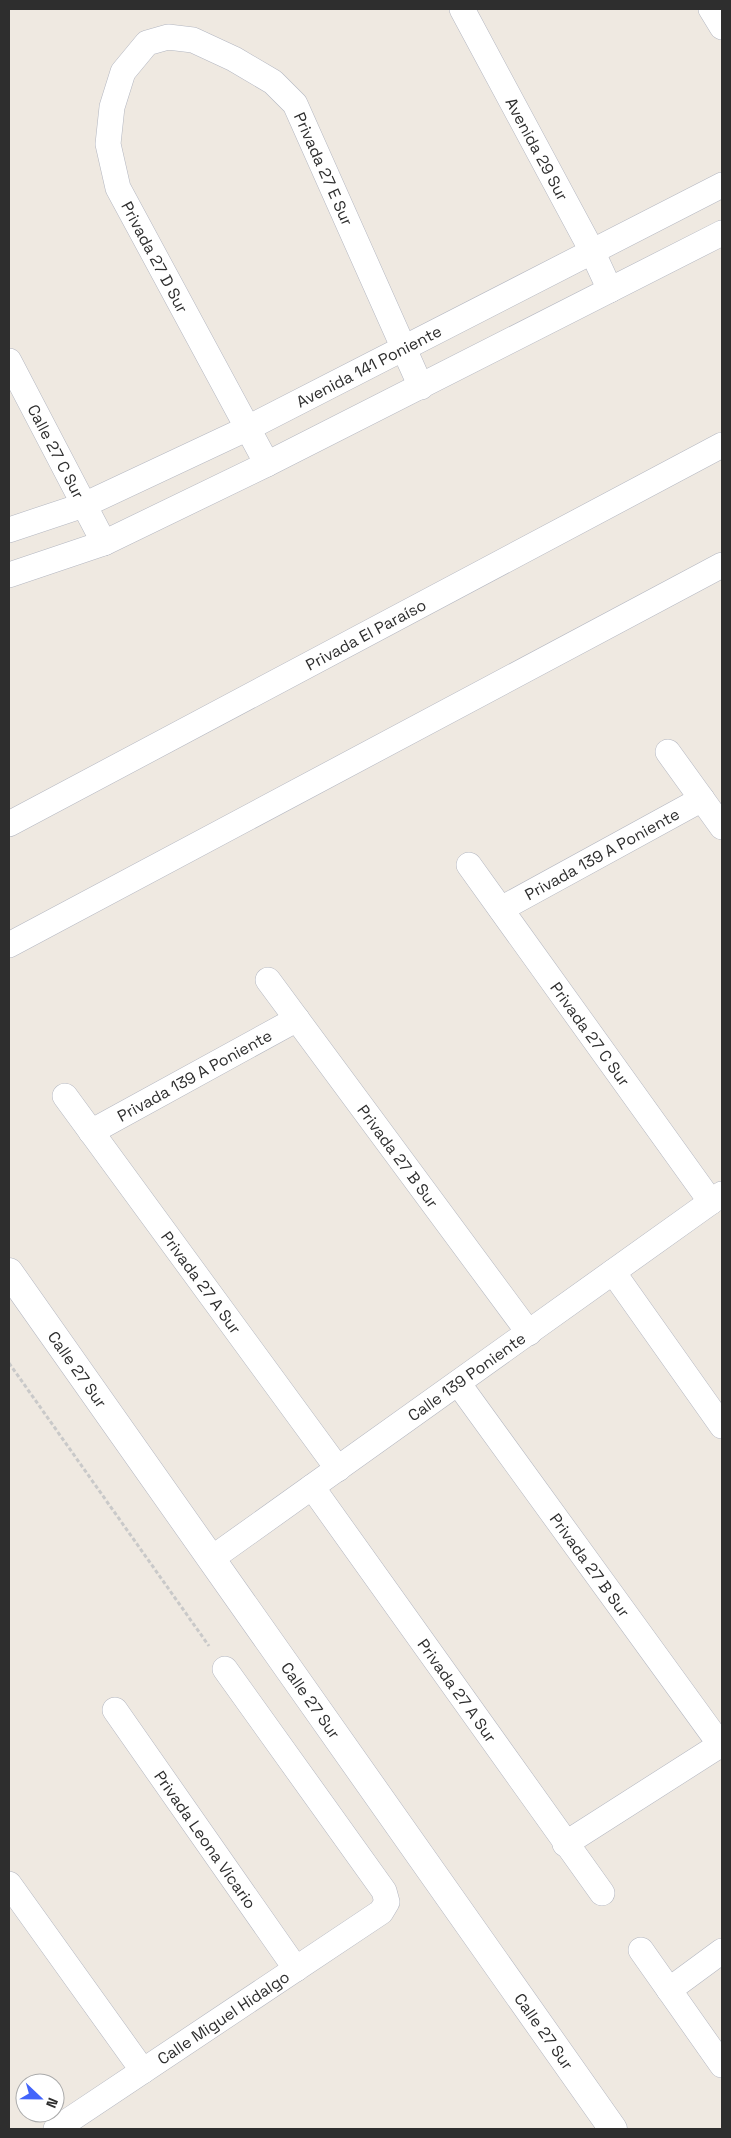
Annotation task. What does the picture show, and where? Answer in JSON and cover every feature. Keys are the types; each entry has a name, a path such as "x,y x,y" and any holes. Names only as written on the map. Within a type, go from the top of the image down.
{"street":[{"name":"Avenida 29 Sur","path":"462,9 592,251 610,290"},
{"path":"711,9 722,27"},
{"name":"Privada 27 E Sur","path":"147,42 168,37 193,40 234,59 273,82 295,104 420,386"},
{"name":"Privada 27 D Sur","path":"147,42 123,72 112,107 108,144 118,188 246,429 267,464"},
{"name":"Avenida 141 Poniente","path":"9,530 84,505 246,429 722,185"},
{"path":"9,575 104,543 267,464 722,233"},
{"name":"Calle 27 C Sur","path":"9,360 104,543"},
{"name":"Privada El Paraíso","path":"9,824 722,444"},
{"path":"9,945 722,565"},
{"path":"668,752 722,827"},
{"name":"Privada 139 A Poniente","path":"501,909 702,799"},
{"name":"Privada 27 C Sur","path":"469,865 717,1198"},
{"name":"Privada 27 B Sur","path":"268,980 529,1333"},
{"name":"Privada 139 A Poniente","path":"91,1132 297,1020"},
{"name":"Privada 27 A Sur","path":"65,1096 338,1469"},
{"name":"Calle 139 Poniente","path":"211,1559 717,1198"},
{"name":"Calle 27 Sur","path":"9,1272 613,2129"},
{"path":"613,1272 722,1426"},
{"name":"Privada 27 B Sur","path":"458,1383 721,1746"},
{"name":"Privada 27 A Sur","path":"312,1487 565,1844 602,1893"},
{"name":"Calle Miguel Hidalgo","path":"56,2129 381,1912 387,1902 384,1891 225,1669"},
{"name":"Privada Leona Vicario","path":"115,1710 296,1969"},
{"path":"565,1844 721,1746"},
{"path":"9,1884 143,2071"},
{"path":"641,1950 722,2065"},
{"path":"669,1990 722,1951"}],"path":[{"path":"9,1363 225,1669"}]}
